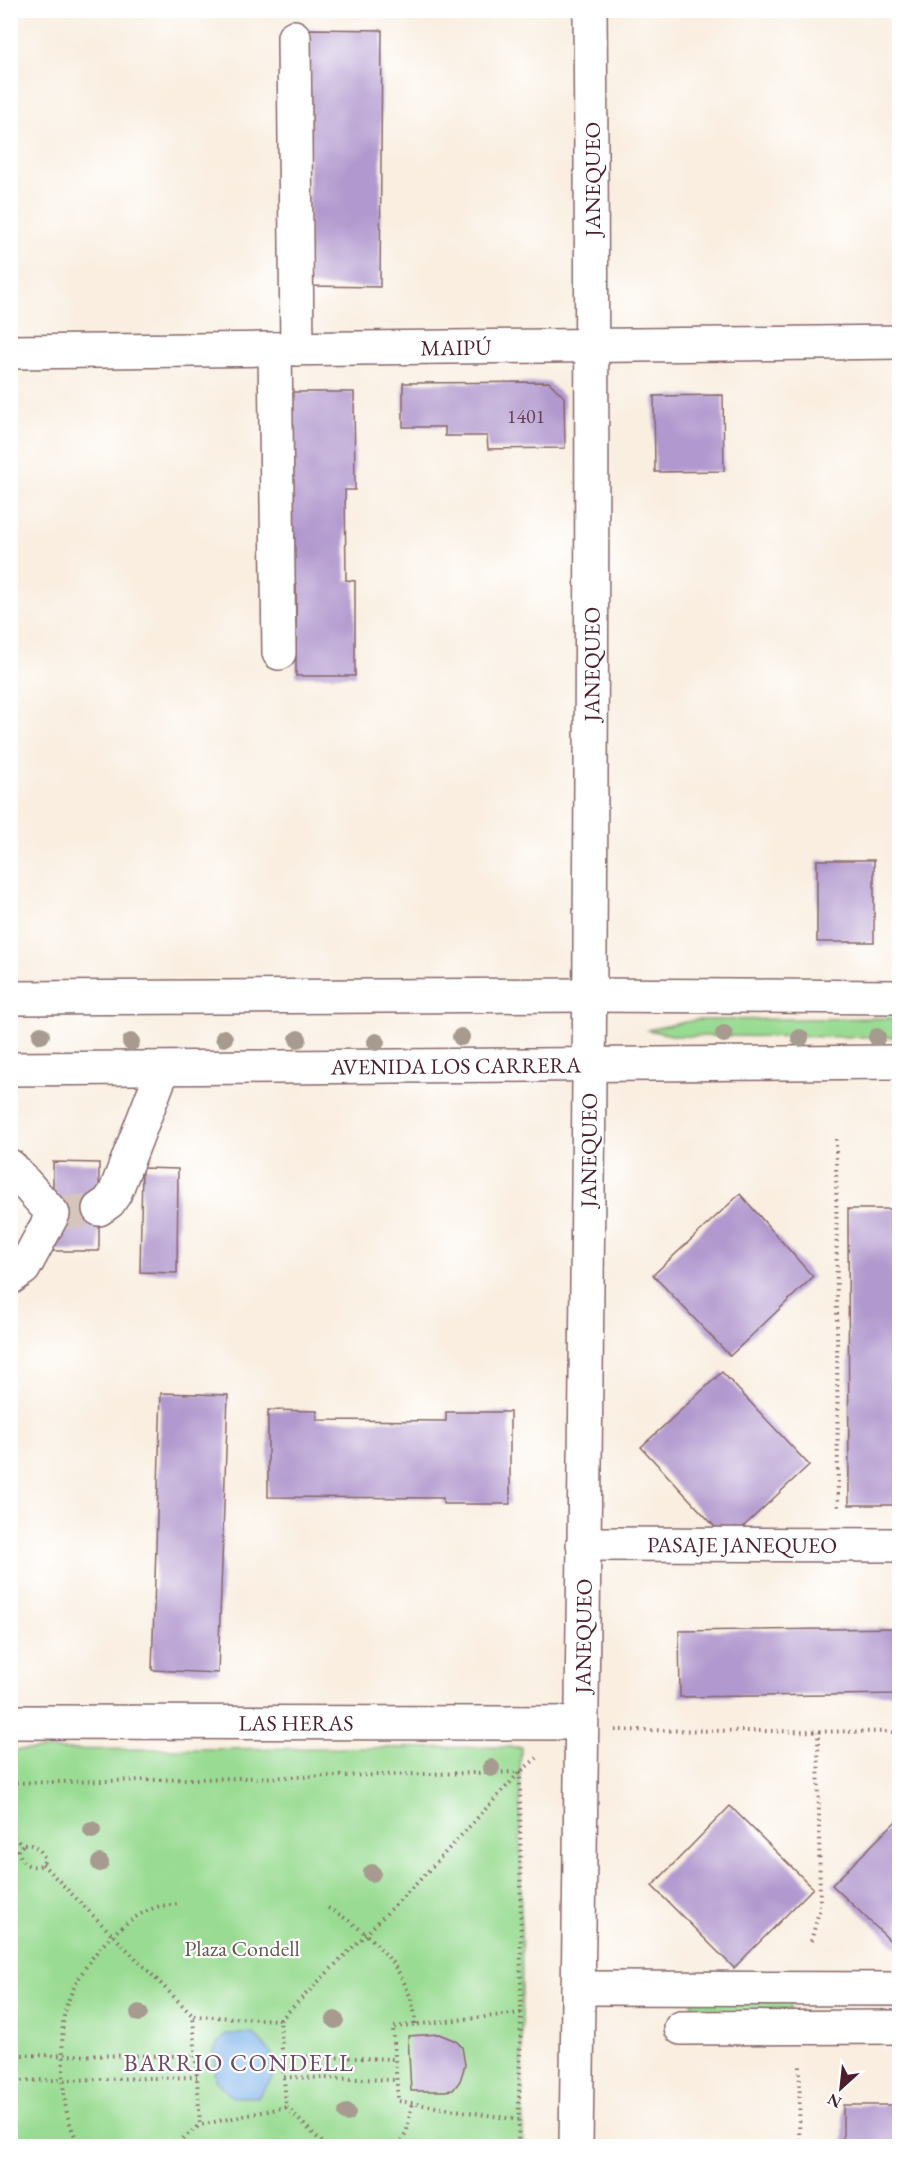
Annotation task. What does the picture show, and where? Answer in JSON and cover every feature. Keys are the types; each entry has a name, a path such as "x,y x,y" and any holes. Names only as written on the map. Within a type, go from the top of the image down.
{"street":[{"name":"JANEQUEO","path":"576,2146 589,1064 593,345 590,10"},
{"path":"279,653 294,37"},
{"name":"MAIPÚ","path":"10,352 900,342"},
{"path":"10,998 589,995 900,997"},
{"name":"AVENIDA LOS CARRERA","path":"10,1069 900,1062"},
{"path":"99,1209 109,1202 115,1193 163,1069"},
{"path":"10,1166 53,1214 24,1268 10,1278"},
{"name":"PASAJE JANEQUEO","path":"583,1544 900,1545"},
{"name":"LAS HERAS","path":"10,1722 581,1723"},
{"path":"578,1988 900,1989"},
{"path":"681,2028 900,2027"}],"path":[{"path":"836,1139 838,1545"},
{"path":"581,1723 622,1731 900,1732"},
{"path":"811,1941 820,1908 818,1732"},
{"path":"194,2016 280,2020 416,1884 520,1772 537,1758"},
{"path":"10,1783 520,1772"},
{"path":"518,2146 521,2013 520,1772"},
{"path":"10,1832 22,1846"},
{"path":"30,1844 37,1847 45,1860 36,1867 28,1866 21,1861 18,1850 22,1846 30,1844"},
{"path":"42,1864 194,2016 200,2124"},
{"path":"80,2146 63,2101 65,2015 73,1991 89,1962 112,1934 144,1913 160,1906 179,1905"},
{"path":"328,1908 345,1917 366,1934 403,1976 414,2009 416,2024"},
{"path":"519,2120 398,2101 393,2026 521,2013"},
{"path":"280,2020 286,2107 326,2146"},
{"path":"799,2146 800,2027"},
{"path":"10,2055 196,2056"},
{"path":"283,2056 395,2059"},
{"path":"10,2080 197,2077"},
{"path":"284,2077 397,2080"},
{"path":"399,2146 408,2130 412,2103"},
{"path":"173,2146 200,2124 286,2107"}],"green space":[{"path":"899,1018 899,1037 677,1036 647,1030 695,1020"},
{"name":"Plaza Condell","path":"521,1747 523,2146 11,2146 11,1750"},
{"path":"792,1995 790,2019 693,2020 692,1997"}],"water":[{"path":"226,2034 254,2034 272,2054 272,2079 258,2097 232,2097 215,2080 213,2051"}],"building":[{"path":"310,29 382,30 380,287 308,286"},
{"path":"549,382 564,397 565,448 488,449 487,436 445,436 445,427 403,427 403,383"},
{"path":"290,392 354,392 355,490 345,490 346,580 355,581 355,676 296,676 296,583 285,583"},
{"path":"723,395 724,471 655,472 654,396"},
{"path":"817,860 874,860 874,942 817,942"},
{"path":"53,1162 99,1163 99,1251 53,1251"},
{"path":"142,1168 178,1169 177,1273 140,1272"},
{"path":"740,1194 813,1277 730,1356 653,1275"},
{"path":"848,1209 900,1209 900,1505 849,1505"},
{"path":"722,1372 809,1465 728,1541 641,1447"},
{"path":"161,1393 228,1395 218,1673 152,1670"},
{"path":"268,1410 317,1411 317,1420 446,1421 446,1412 510,1412 510,1504 443,1504 443,1498 268,1497"},
{"path":"900,1628 900,1694 680,1697 679,1631"},
{"path":"730,1806 813,1888 734,1968 652,1886"},
{"path":"900,1817 900,1950 832,1885"},
{"path":"439,2034 456,2041 462,2047 465,2065 460,2081 453,2090 411,2091 408,2036"},
{"path":"843,2105 900,2105 900,2146 843,2146"}],"tunnel":[{"path":"53,1214 99,1209"}],"district":[{"name":"BARRIO CONDELL","path":"239,2063"}]}
